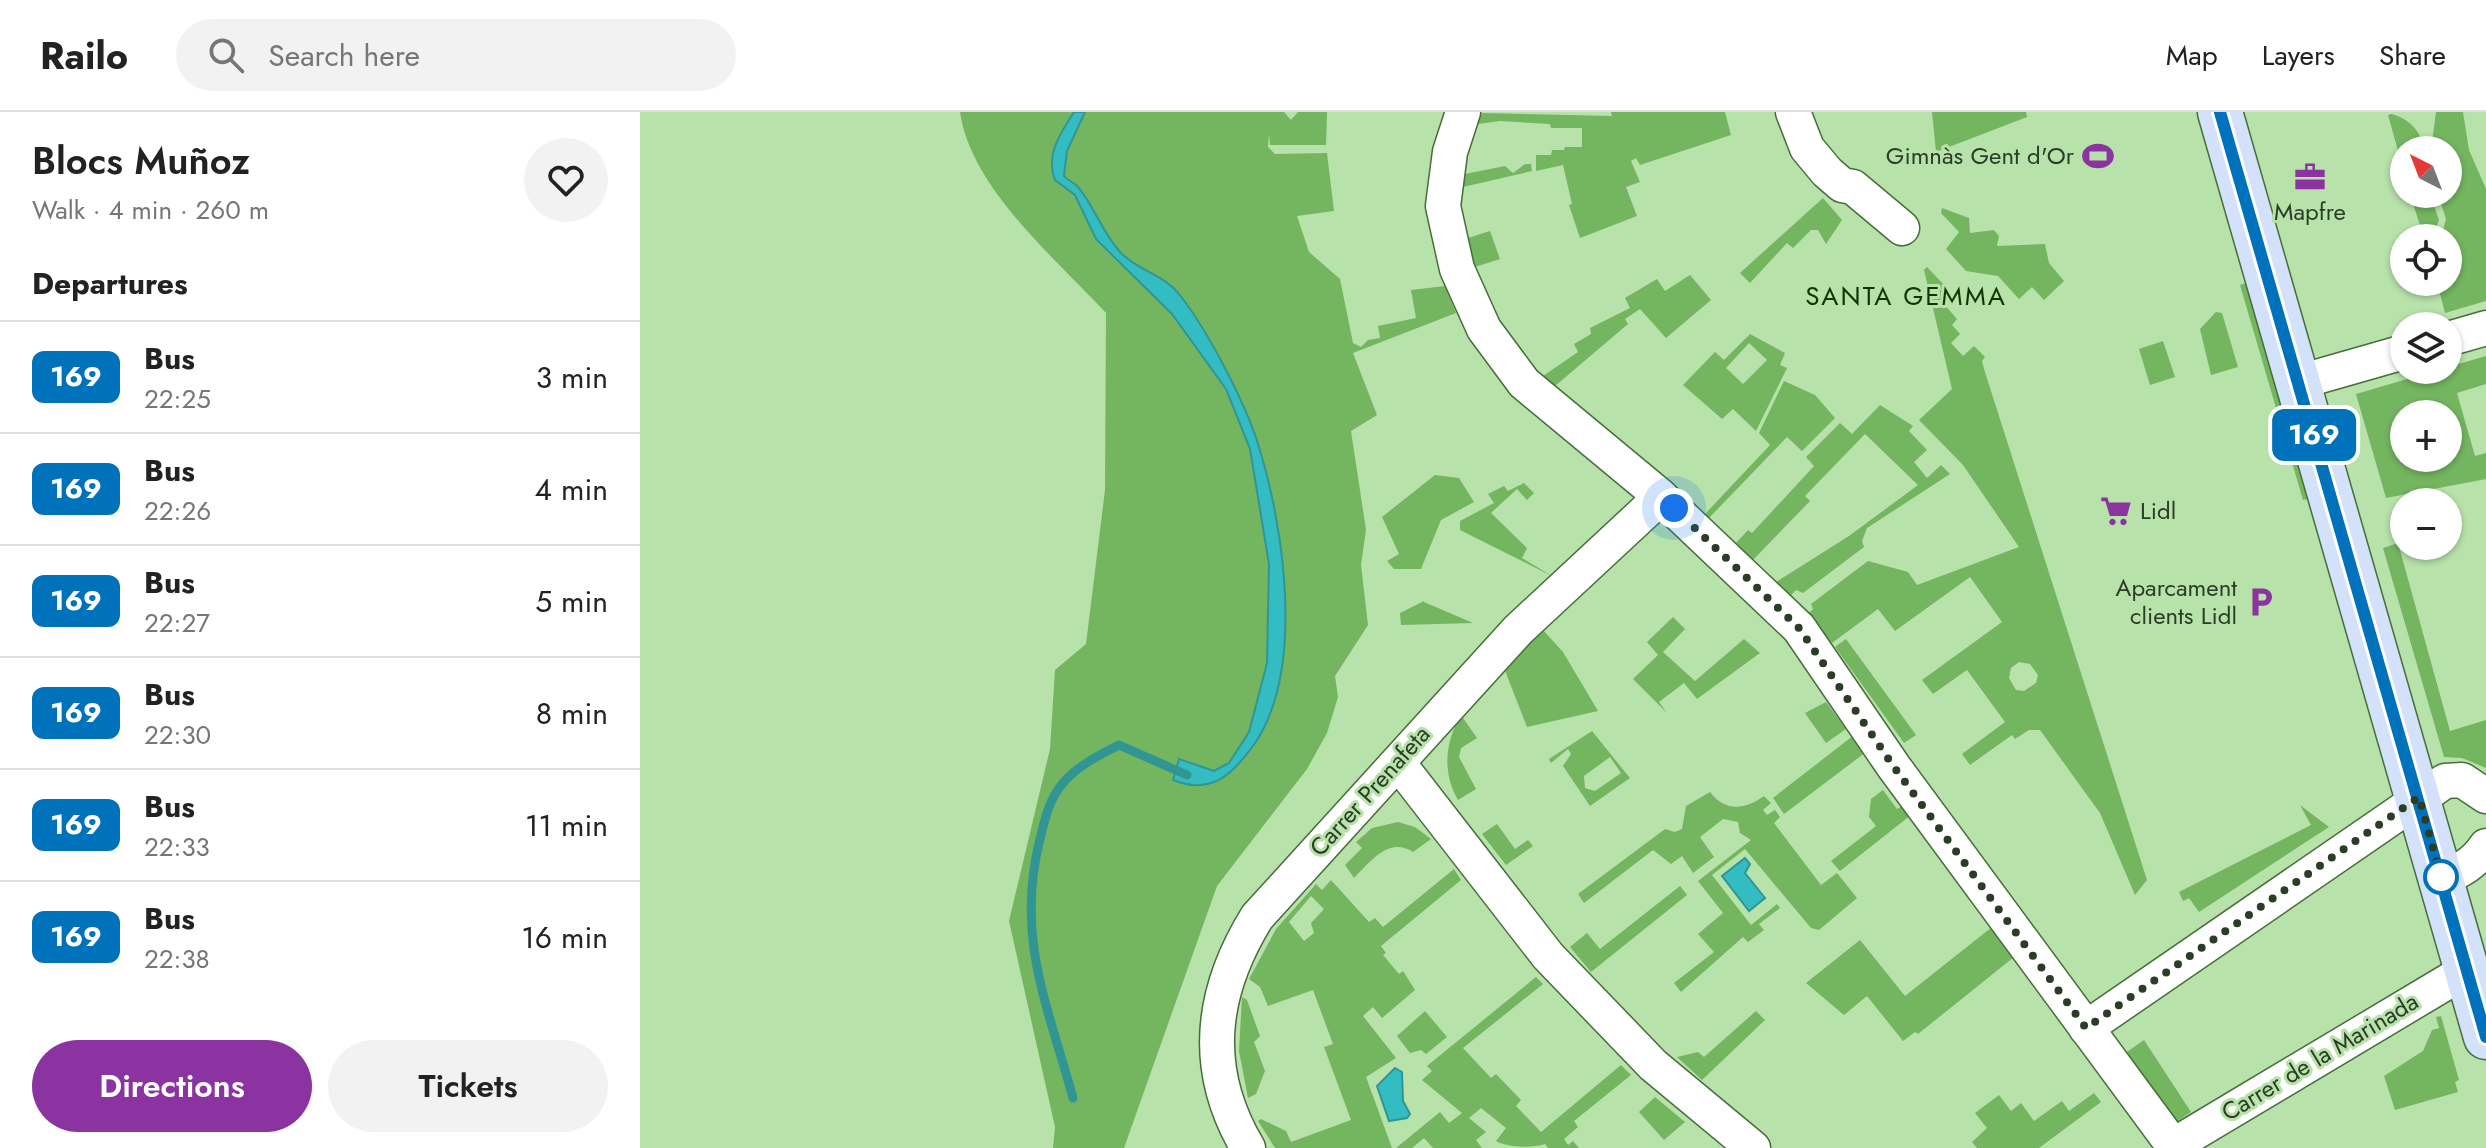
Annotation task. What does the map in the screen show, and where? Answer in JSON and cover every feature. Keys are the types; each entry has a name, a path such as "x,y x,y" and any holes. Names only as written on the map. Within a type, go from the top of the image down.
{"main road":[{"path":"2220,112 2486,1037"}],"street":[{"path":"1463,112 1450,152 1443,206 1457,269 1474,312 1524,383 1661,497 1799,628 1894,767 2174,1147"},
{"path":"1793,112 1807,148 1827,172 1842,185 1853,187 1902,228"},
{"path":"2462,335 2486,328"},
{"path":"2299,382 2390,356"},
{"name":"Carrer Prenafeta","path":"1248,1148 1223,1092 1216,1051 1218,1012 1226,979 1257,917 1399,764 1438,714 1518,630 1661,497"},
{"path":"1399,764 1548,956 1653,1065 1753,1148"},
{"path":"2086,1028 2419,797 2451,779 2462,780 2486,796"},
{"path":"2441,879 2460,872 2479,857 2486,846"},
{"name":"Carrer de la Marinada","path":"2174,1147 2467,970"}],"green space":[{"path":"960,112 1284,112 1291,120 1298,112 1327,112 1326,145 1270,145 1269,134 1268,147 1275,154 1327,153 1334,211 1297,216 1309,252 1340,279 1353,343 1361,347 1368,340 1380,338 1378,326 1416,318 1411,290 1445,286 1456,313 1353,353 1377,415 1351,431 1366,530 1361,565 1368,625 1335,676 1338,697 1327,733 1307,769 1217,886 1124,1148 1053,1148 1055,1127 1009,921 1050,749 1055,670 1086,644 1105,490 1106,313 1040,245 998,194 980,168 967,140"},
{"path":"1611,112 1725,112 1731,135 1640,165 1636,158 1631,161 1640,182 1626,187 1637,216 1580,238 1569,205 1572,204 1563,165 1536,171 1536,155 1551,155 1552,150 1564,150 1565,147 1582,147 1582,128 1551,128 1550,124 1500,121 1478,124 1482,113 1612,116"},
{"path":"1932,112 2026,112 2027,117 1936,152"},
{"path":"2436,112 2463,112 2469,150 2486,189 2486,301 2448,312 2445,312 2441,296 2462,296 2462,224 2445,224 2442,208 2462,208 2462,136 2433,136"},
{"path":"2388,115 2409,122 2419,136 2394,136"},
{"path":"1525,164 1531,164 1532,171 1463,187 1465,174 1505,166 1513,173"},
{"path":"1823,198 1842,220 1826,244 1818,230 1811,230 1793,248 1787,243 1750,283 1740,273"},
{"path":"1942,208 1969,218 1970,233 1994,230 1999,236 1997,246 2045,244 2049,263 2064,281 2044,300 2032,287 2019,299 1998,276 1966,271 1946,249 1959,232 1941,213"},
{"path":"2414,208 2435,208 2437,224 2420,224"},
{"path":"1490,231 1500,259 1475,267 1468,238"},
{"path":"1927,267 1947,288 1944,304 1957,319 1952,325 1960,334 1951,343 1963,356 1974,346 1985,357 1982,361 1984,369 2147,880 2135,895 2100,813 2040,730 2029,730 2015,739 2012,735 1970,765 1962,754 2005,722 1967,670 1933,694 1922,680 2002,622 1970,577 1895,631 1878,609 1832,643 1808,614 1813,609 1811,604 1868,561 1908,572 1917,585 2019,547 1963,465 1919,420 1952,389 1924,270","holes":["2019,662 2030,664 2038,675 2036,683 2024,691 2016,690 2009,678 2011,668"]},
{"path":"1690,275 1711,300 1666,338 1640,309 1625,319 1628,324 1555,386 1543,376 1578,352 1574,344 1591,334 1590,328 1630,308 1625,298 1657,279 1665,291"},
{"path":"2246,283 2308,499 2303,500 2240,285"},
{"path":"2216,312 2222,313 2238,367 2211,375 2200,329"},
{"path":"1750,334 1785,353 1780,365 1787,368 1756,431 1733,409 1722,419 1683,385 1715,352 1724,360","holes":["1749,343 1767,360 1743,384 1726,368"]},
{"path":"2163,341 2175,377 2150,385 2139,349"},
{"path":"2486,356 2486,384 2457,393 2459,400 2390,400 2390,472 2462,472 2462,410 2475,456 2486,453 2486,479 2439,488 2390,488 2390,497 2386,498 2356,394 2390,384 2462,384 2462,363"},
{"path":"1784,381 1815,395 1835,418 1802,451 1787,437 1709,518 1705,514 1770,445 1759,433"},
{"path":"1880,405 1913,426 1909,431 1927,450 1914,462 1927,478 1941,465 1950,474 1867,528 1862,541 1864,547 1803,593 1796,590 1790,596 1776,582 1849,536 1918,485 1865,434 1805,496 1810,501 1753,560 1736,543 1748,530 1752,533 1814,466 1806,457 1840,423 1852,434"},
{"path":"1435,475 1459,478 1474,502 1441,520 1421,569 1394,569 1387,561 1399,554 1382,517"},
{"path":"1524,483 1534,493 1527,500 1517,489 1491,513 1527,548 1522,558 1552,576 1460,530 1460,521 1494,503 1488,494 1504,486 1508,491"},
{"path":"2390,546 2390,560 2403,560 2450,731 2486,720 2486,768 2462,758 2444,757 2383,548"},
{"path":"1424,601 1473,623 1401,625 1400,613"},
{"path":"1673,617 1685,629 1663,652 1695,681 1744,639 1760,653 1697,699 1684,683 1659,702 1667,713 1633,679 1658,655 1647,642"},
{"path":"1543,630 1563,652 1598,711 1527,727 1504,668"},
{"path":"1846,639 1916,735 1904,743 1835,647"},
{"path":"1826,702 1846,729 1826,743 1805,713"},
{"path":"1461,715 1477,738 1461,748 1459,757 1476,789 1458,800 1449,779 1448,757"},
{"path":"1592,731 1630,778 1590,806 1563,766 1571,754 1568,749 1551,763 1549,759","holes":["1610,757 1621,773 1595,791 1585,788 1584,776"]},
{"path":"1854,735 1866,752 1784,814 1773,798"},
{"path":"1883,790 1897,809 1904,805 1911,815 1840,871 1831,861 1876,826 1869,817 1871,799"},
{"path":"1710,792 1716,799 1736,807 1764,796 1771,803 1763,810 1767,815 1775,810 1780,817 1774,823 1821,885 1837,873 1857,898 1819,930 1811,928 1745,849 1712,875 1751,925 1777,904 1780,908 1759,924 1764,930 1748,942 1743,937 1681,992 1674,983 1714,952 1698,934 1723,913 1698,881 1751,840 1740,833 1738,822 1723,819 1700,837 1714,857 1693,873 1682,856 1671,864 1653,850 1584,903 1578,894 1665,829 1675,832 1682,829 1686,806"},
{"path":"2300,805 2329,827 2199,912 2189,898 2183,901 2179,892 2311,825"},
{"path":"1398,822 1415,827 1431,839 1413,852 1396,847 1380,853 1354,878 1345,865 1362,848 1356,842 1372,828"},
{"path":"1497,824 1515,849 1528,840 1533,846 1506,865 1482,834"},
{"path":"1454,869 1461,880 1381,946 1386,953 1383,955 1399,974 1403,971 1415,990 1382,1018 1373,1007 1363,1016 1396,1058 1366,1077 1392,1148 1275,1148 1258,1121 1261,1119 1286,1131 1291,1142 1351,1120 1324,1047 1333,1044 1313,990 1268,1006 1260,987 1249,979 1276,929 1316,884 1322,890 1331,880 1369,922 1375,918 1383,927","holes":["1311,896 1324,909 1311,923 1314,933 1304,941 1289,922"]},
{"path":"1680,886 1687,895 1591,972 1570,947 1587,933 1600,949"},
{"path":"1992,927 2014,957 1918,1034 1915,1032 1903,1041 1867,996 1844,1015 1806,983 1860,940 1905,996"},
{"path":"1536,977 1543,984 1463,1048 1491,1078 1496,1074 1521,1100 1516,1106 1541,1132 1621,1065 1631,1075 1574,1121 1578,1127 1564,1139 1568,1145 1573,1141 1579,1148 1548,1148 1545,1144 1520,1147 1496,1141 1506,1128 1481,1108 1469,1118 1486,1132 1476,1140 1482,1148 1433,1148 1424,1138 1412,1148 1396,1148 1440,1112 1449,1123 1462,1113 1422,1080 1432,1071 1427,1066"},
{"path":"1242,997 1247,1000 1260,1036 1254,1042 1265,1071 1256,1094 1248,1098 1239,1051"},
{"path":"1425,1011 1447,1037 1426,1054 1421,1050 1410,1053 1397,1036"},
{"path":"1756,1011 1765,1020 1702,1080 1677,1057 1698,1052 1704,1057"},
{"path":"2441,1016 2459,1080 2455,1082 2458,1092 2395,1110 2384,1076 2423,1051 2432,1030 2439,1028 2436,1017"},
{"path":"2144,1040 2191,1112 2173,1124 2124,1054"},
{"path":"2094,1093 2101,1102 2039,1148 1977,1148 1972,1142 1987,1128 1975,1113 1999,1095 2011,1111 2021,1103 2034,1121 2062,1101 2069,1111"},
{"path":"1655,1097 1685,1122 1664,1140 1639,1112"}],"water":[{"path":"1074,112 1085,112 1067,151 1064,176 1084,195 1121,253 1173,288 1201,326 1235,387 1252,427 1276,515 1285,598 1285,640 1280,679 1269,715 1253,746 1228,774 1209,784 1186,784 1173,780 1179,759 1214,771 1229,763 1249,732 1267,663 1269,564 1250,449 1226,389 1172,314 1096,239 1075,195 1055,180 1053,153"},
{"path":"1745,858 1750,864 1745,873 1765,898 1749,911 1722,876"},
{"path":"1395,1068 1402,1072 1403,1101 1410,1114 1407,1118 1389,1121 1377,1086"}],"waterway":[{"path":"1073,1098 1045,1001 1033,940 1033,874 1048,810 1058,789 1075,771 1119,745 1187,775"}],"bus line":[{"name":"169","path":"2220,112 2486,1037"}],"place":[{"name":"Gimnàs Gent d'Or","path":"2098,156"},
{"name":"Mapfre","path":"2310,177"},
{"name":"Lidl","path":"2116,511"},
{"name":"Aparcament clients Lidl","path":"2261,602"}],"district":[{"name":"SANTA GEMMA","path":"1906,296"}],"route":[{"path":"1674,508 1799,628 1894,767 2086,1028 2419,797 2441,877"}]}
